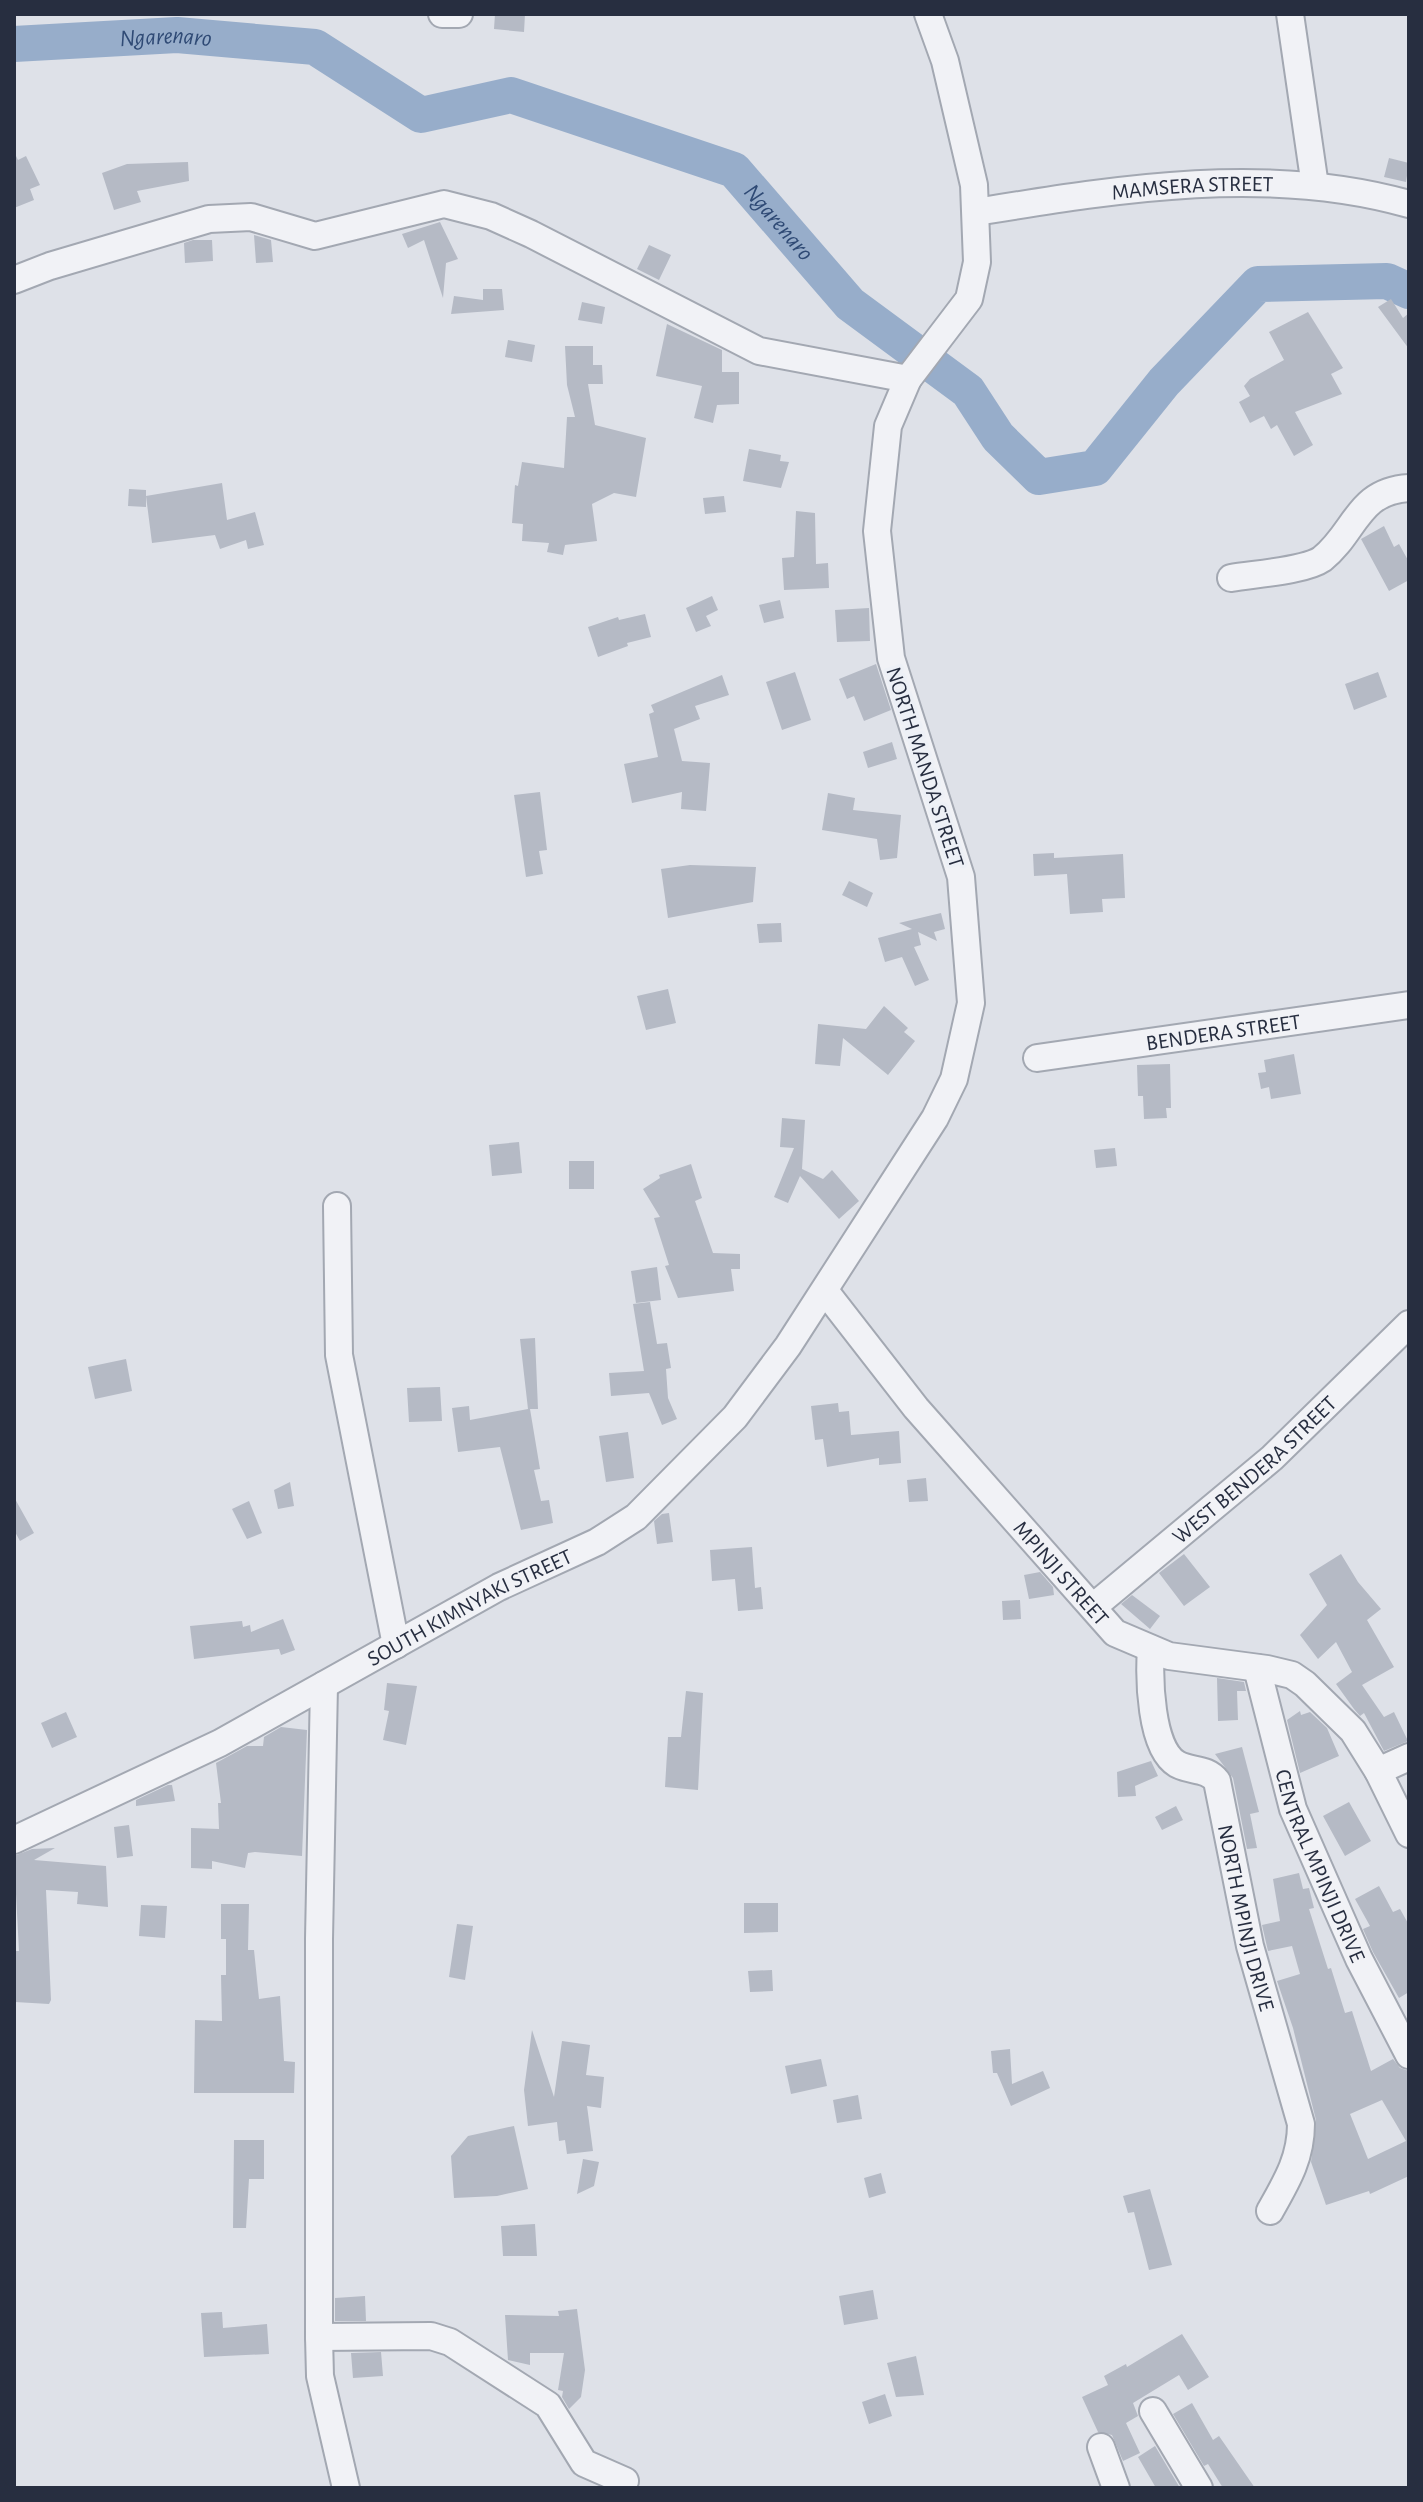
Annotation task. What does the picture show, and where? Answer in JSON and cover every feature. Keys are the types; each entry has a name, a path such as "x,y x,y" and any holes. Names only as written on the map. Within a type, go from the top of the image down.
{"street":[{"path":"442,14 459,14"},
{"path":"928,14 945,61 974,185 976,212"},
{"path":"1290,14 1315,186"},
{"name":"MAMSERA STREET","path":"976,212 1169,186 1284,183 1373,194 1409,204"},
{"path":"14,280 50,266 209,219 251,217 315,236 444,204 491,216 531,234 759,351 908,379"},
{"name":"NORTH MANDA STREET","path":"832,1281 935,1118 954,1079 971,1003 961,877 891,658 877,531 888,426 908,379 969,299 977,262 976,212"},
{"path":"1231,578 1320,560 1365,505 1383,491 1409,488"},
{"name":"BENDERA STREET","path":"1037,1058 1409,1005"},
{"path":"337,1206 339,1355 396,1645"},
{"name":"MPINJI STREET","path":"832,1281 916,1408 1115,1633 1169,1656 1292,1675 1353,1731 1378,1771 1409,1834"},
{"name":"SOUTH KIMNYAKI STREET","path":"14,1840 220,1743 510,1581 597,1542 636,1517 735,1417 832,1281"},
{"name":"WEST BENDERA STREET","path":"1093,1607 1272,1458 1409,1324"},
{"name":"NORTH MPINJI DRIVE","path":"1151,1649 1150,1701 1165,1748 1181,1766 1211,1773 1217,1781 1250,1946 1301,2124 1301,2147 1296,2165 1270,2211"},
{"name":"CENTRAL MPINJI DRIVE","path":"1257,1668 1293,1809 1359,1959 1409,2055"},
{"path":"324,1685 319,1939 320,2376 346,2488"},
{"path":"1378,1771 1409,1757"},
{"path":"319,2337 431,2336 450,2342 548,2405 584,2463 625,2481"},
{"path":"1153,2411 1199,2488"},
{"path":"1101,2447 1116,2488"}],"building":[{"path":"495,14 525,14 524,32 494,29"},
{"path":"14,152 18,160 26,156 40,185 30,189 34,200 14,208"},
{"path":"1389,158 1409,163 1406,182 1384,177"},
{"path":"188,162 189,181 137,191 141,202 114,210 102,173 127,164"},
{"path":"440,222 458,259 446,263 443,298 424,240 408,248 402,234"},
{"path":"254,235 271,240 273,262 256,263"},
{"path":"212,240 213,261 185,263 184,243"},
{"path":"649,245 671,255 659,280 637,269"},
{"path":"483,289 502,289 504,310 451,314 454,296 483,300"},
{"path":"1391,299 1403,318 1409,313 1409,349 1378,307"},
{"path":"582,302 605,307 602,324 578,320"},
{"path":"1308,312 1343,368 1331,374 1342,394 1295,412 1313,445 1294,456 1277,425 1271,429 1264,416 1250,423 1239,402 1250,396 1244,386 1250,379 1284,360 1269,332"},
{"path":"667,324 722,350 722,372 739,372 739,404 717,405 713,423 694,418 702,386 656,376"},
{"path":"508,340 535,345 532,362 505,357"},
{"path":"565,346 593,346 593,365 602,365 603,384 588,384 595,425 646,438 636,497 614,493 592,504 597,541 565,545 563,555 547,552 549,543 522,541 523,524 512,523 515,485 518,486 522,462 564,468 567,417 575,417 567,385"},
{"path":"749,449 781,455 780,461 789,462 781,488 743,481"},
{"path":"222,483 227,520 255,512 264,545 248,549 246,540 220,549 215,535 152,543 146,496"},
{"path":"129,489 146,490 146,507 128,506"},
{"path":"724,496 726,512 705,514 703,498"},
{"path":"796,511 815,513 816,564 828,563 829,588 784,590 782,558 794,557"},
{"path":"1384,526 1394,547 1399,544 1409,562 1409,580 1389,591 1361,539"},
{"path":"712,596 718,610 706,616 711,626 696,632 686,608"},
{"path":"780,600 784,618 764,623 759,605"},
{"path":"869,608 870,641 837,642 835,610"},
{"path":"645,614 651,637 627,643 628,646 598,657 588,627 618,617 619,620"},
{"path":"876,664 891,710 864,721 854,696 847,699 839,679"},
{"path":"795,672 811,720 782,730 766,682"},
{"path":"1378,672 1387,697 1354,710 1345,684"},
{"path":"722,675 729,695 695,706 700,719 674,729 682,761 710,763 706,811 681,809 682,792 632,803 624,764 658,757 649,714 654,712 651,705"},
{"path":"892,742 897,759 868,768 863,752"},
{"path":"540,792 547,850 539,851 543,874 526,877 514,795"},
{"path":"828,793 855,798 853,810 901,815 897,858 880,860 877,839 822,830"},
{"path":"1054,853 1054,858 1123,854 1125,898 1102,899 1103,912 1070,914 1067,874 1034,876 1033,854"},
{"path":"690,865 756,867 753,902 668,918 661,869"},
{"path":"849,881 873,893 867,907 842,895"},
{"path":"941,913 945,929 934,932 937,941 918,932 921,945 914,947 929,980 915,986 902,957 885,962 878,938 912,929 899,923"},
{"path":"781,923 782,942 759,943 757,924"},
{"path":"668,989 676,1023 646,1030 637,996"},
{"path":"884,1006 908,1028 904,1032 915,1041 888,1075 843,1038 840,1066 815,1064 818,1024 866,1029"},
{"path":"1294,1054 1301,1094 1271,1099 1269,1087 1261,1089 1258,1073 1266,1072 1264,1060"},
{"path":"1170,1064 1171,1108 1166,1108 1167,1118 1144,1119 1143,1096 1138,1096 1137,1065"},
{"path":"782,1118 805,1120 802,1169 823,1179 832,1170 859,1201 839,1219 800,1176 788,1203 774,1197 794,1148 780,1147"},
{"path":"519,1142 522,1173 492,1176 489,1145"},
{"path":"1115,1148 1117,1166 1096,1168 1094,1150"},
{"path":"569,1161 594,1161 594,1189 569,1189"},
{"path":"691,1164 702,1198 695,1201 713,1253 740,1254 740,1269 731,1269 734,1291 678,1298 665,1266 669,1265 654,1218 660,1217 643,1189 660,1178 659,1175"},
{"path":"657,1267 661,1300 636,1303 631,1271"},
{"path":"650,1302 657,1344 667,1343 671,1368 666,1369 668,1398 677,1419 662,1425 649,1393 611,1396 609,1373 644,1371 633,1304"},
{"path":"535,1338 538,1409 530,1409 540,1469 534,1470 541,1501 549,1500 553,1523 521,1530 500,1447 458,1452 452,1408 469,1406 470,1420 528,1409 520,1339"},
{"path":"126,1359 132,1391 95,1399 88,1367"},
{"path":"440,1387 442,1421 409,1422 407,1388"},
{"path":"838,1403 839,1412 849,1411 851,1435 899,1431 901,1463 879,1465 879,1458 827,1467 823,1439 815,1440 811,1406"},
{"path":"628,1432 634,1478 606,1482 599,1436"},
{"path":"926,1478 928,1501 909,1502 907,1480"},
{"path":"290,1482 294,1506 278,1509 274,1490"},
{"path":"14,1497 34,1533 20,1541 14,1530"},
{"path":"249,1501 262,1533 247,1539 232,1509"},
{"path":"669,1513 673,1542 657,1544 654,1521 662,1514"},
{"path":"752,1547 755,1588 761,1587 763,1609 738,1611 735,1579 712,1581 710,1550"},
{"path":"1184,1554 1210,1587 1184,1606 1159,1573"},
{"path":"1341,1554 1358,1582 1381,1609 1367,1620 1394,1667 1362,1685 1384,1717 1394,1712 1408,1741 1384,1751 1364,1713 1360,1716 1336,1684 1352,1672 1336,1642 1318,1659 1300,1635 1327,1605 1309,1574"},
{"path":"1040,1572 1053,1587 1054,1595 1029,1599 1024,1575"},
{"path":"1132,1595 1160,1616 1150,1629 1121,1604"},
{"path":"1020,1600 1021,1619 1003,1620 1002,1601"},
{"path":"283,1619 295,1650 281,1655 279,1649 194,1659 190,1626 242,1621 243,1627 250,1625 251,1632"},
{"path":"1217,1678 1244,1682 1246,1691 1237,1691 1238,1720 1218,1721"},
{"path":"387,1683 417,1686 406,1745 383,1740 389,1711 384,1710"},
{"path":"686,1691 703,1693 698,1790 665,1787 668,1737 681,1737"},
{"path":"1300,1711 1301,1715 1310,1712 1327,1728 1339,1756 1300,1773 1287,1720"},
{"path":"66,1712 77,1737 52,1748 41,1723"},
{"path":"281,1727 307,1730 302,1856 255,1852 248,1853 245,1868 212,1861 212,1869 191,1868 191,1828 219,1829 218,1803 221,1803 216,1763 247,1746 263,1746 264,1737"},
{"path":"1242,1747 1259,1812 1250,1814 1257,1848 1247,1849 1233,1778 1215,1754"},
{"path":"1151,1761 1158,1776 1135,1786 1136,1796 1118,1797 1117,1772"},
{"path":"172,1785 175,1801 136,1806 136,1800"},
{"path":"1349,1802 1371,1841 1345,1856 1323,1816"},
{"path":"1176,1806 1183,1820 1162,1830 1155,1817"},
{"path":"129,1825 133,1856 117,1858 114,1827"},
{"path":"55,1848 34,1860 106,1866 108,1907 77,1904 78,1892 46,1890 51,2000 49,2004 15,2002 15,1951 19,1951 14,1856 32,1849"},
{"path":"1299,1873 1303,1889 1309,1888 1314,1908 1309,1909 1328,1969 1331,1968 1345,2013 1352,2011 1371,2071 1393,2059 1400,2068 1409,2071 1409,2176 1370,2194 1369,2191 1326,2205 1311,2162 1316,2120 1293,2028 1277,1981 1300,1974 1292,1946 1268,1951 1262,1925 1280,1921 1273,1879","holes":["1382,2100 1406,2141 1368,2159 1350,2114"]},
{"path":"1379,1886 1393,1912 1400,1909 1409,1925 1409,1992 1399,1998 1373,1952 1363,1929 1370,1926 1355,1899"},
{"path":"744,1903 778,1903 778,1932 744,1933"},
{"path":"221,1904 249,1904 248,1950 254,1950 259,1999 280,1996 284,2061 295,2062 294,2093 194,2093 195,2020 222,2021 221,1975 226,1975 226,1939 221,1939"},
{"path":"141,1905 167,1906 165,1938 139,1936"},
{"path":"457,1924 473,1926 465,1980 449,1977"},
{"path":"772,1970 773,1991 750,1992 748,1971"},
{"path":"532,2030 554,2097 562,2041 590,2045 586,2075 604,2077 601,2108 587,2106 593,2151 567,2154 565,2140 559,2141 557,2122 528,2126 524,2090"},
{"path":"1010,2049 1012,2084 1043,2071 1050,2088 1011,2106 997,2073 993,2073 991,2051"},
{"path":"821,2059 827,2086 791,2094 785,2066"},
{"path":"858,2095 862,2119 837,2123 833,2100"},
{"path":"514,2126 528,2189 497,2196 454,2198 451,2156 468,2136"},
{"path":"234,2140 264,2140 264,2179 249,2179 246,2228 233,2228"},
{"path":"583,2159 599,2162 594,2186 577,2194"},
{"path":"881,2173 886,2193 869,2198 864,2178"},
{"path":"1150,2189 1172,2265 1149,2270 1134,2212 1128,2213 1123,2196"},
{"path":"535,2224 537,2256 503,2256 501,2226"},
{"path":"873,2290 878,2319 844,2325 839,2296"},
{"path":"365,2296 366,2321 335,2321 335,2298"},
{"path":"577,2309 585,2370 581,2397 569,2409 562,2397 563,2391 558,2390 564,2353 530,2353 530,2365 508,2360 505,2315 559,2316 558,2311"},
{"path":"222,2312 223,2328 267,2324 269,2354 204,2357 201,2313"},
{"path":"1182,2334 1209,2377 1188,2390 1179,2375 1133,2403 1138,2416 1126,2423 1140,2453 1123,2461 1112,2435 1098,2432 1082,2397 1108,2385 1104,2376 1126,2364 1127,2367"},
{"path":"381,2352 383,2376 353,2378 351,2353"},
{"path":"916,2356 924,2395 896,2397 887,2363"},
{"path":"885,2394 892,2416 869,2424 862,2402"},
{"path":"1192,2403 1213,2440 1219,2436 1255,2488 1223,2488 1208,2464 1204,2466 1173,2414"},
{"path":"1155,2446 1180,2488 1156,2488 1138,2457"}],"waterway":[{"name":"Ngarenaro","path":"14,44 177,35 315,47 421,115 511,95 734,170 850,304 968,391 998,437 1039,477 1095,468 1164,382 1258,284 1387,281 1409,291"}]}
